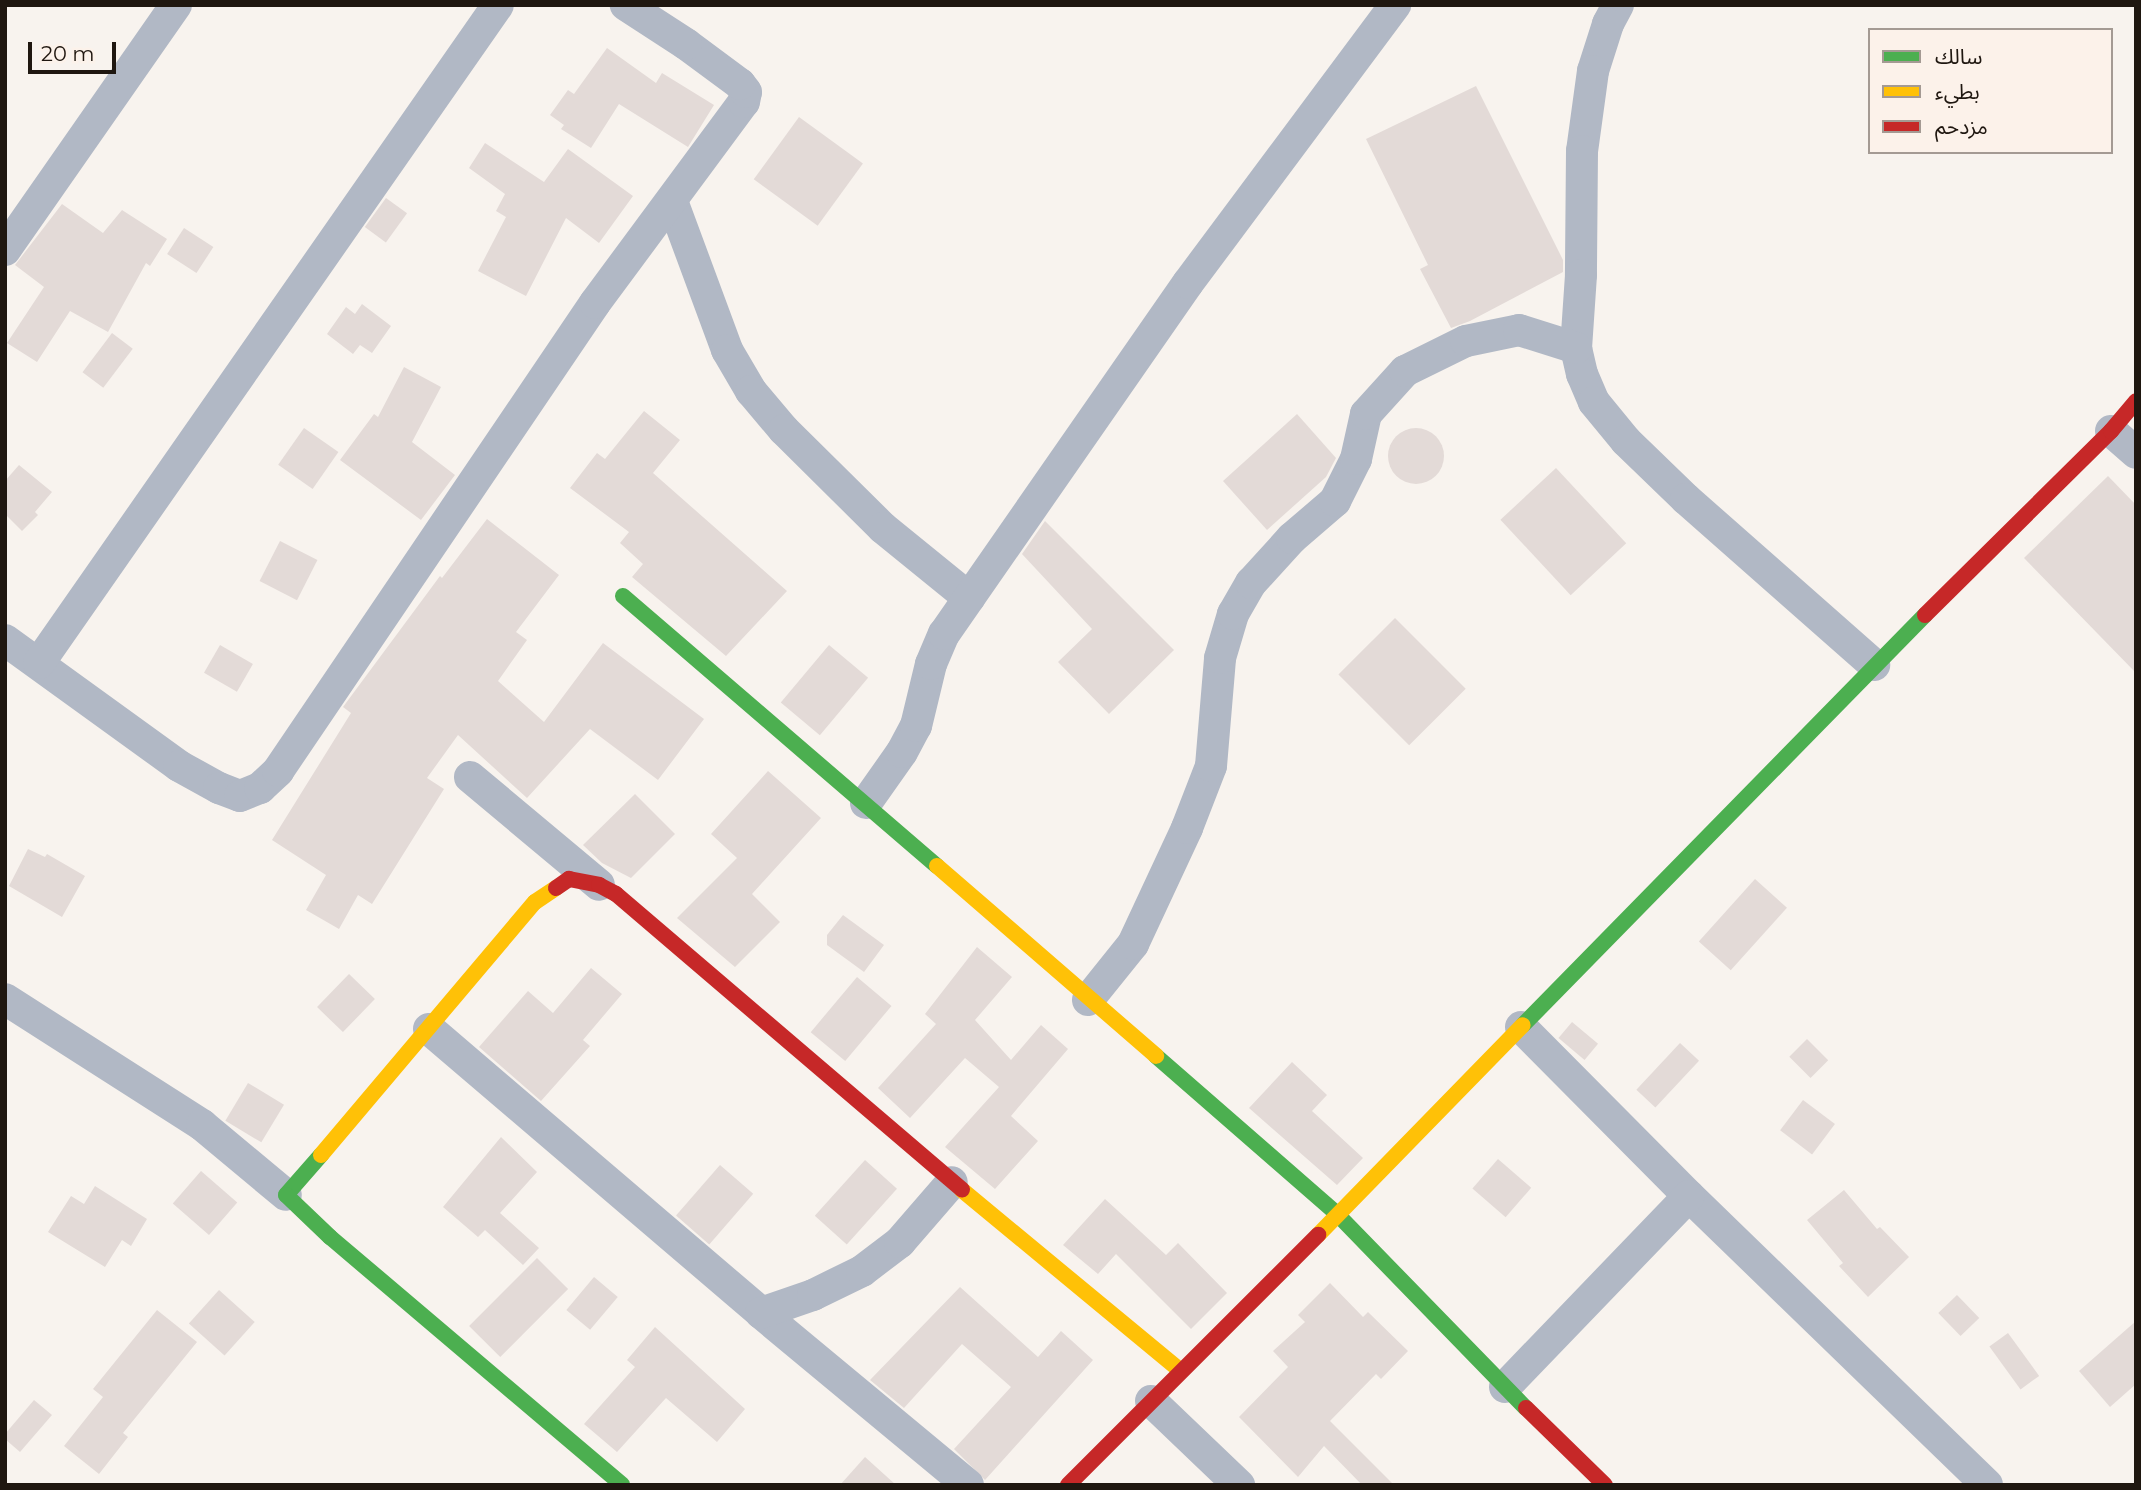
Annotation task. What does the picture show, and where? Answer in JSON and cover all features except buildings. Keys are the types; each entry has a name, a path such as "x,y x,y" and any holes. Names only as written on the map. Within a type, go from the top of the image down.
{"street":[{"path":"5,250 176,5"},
{"path":"39,663 498,5"},
{"path":"5,640 179,766 240,796 260,788 293,751 573,335 736,116 746,92 694,49 626,5"},
{"path":"866,803 902,752 916,726 939,644 968,598 1188,283 1395,5"},
{"path":"1618,5 1608,24 1593,71 1582,151 1576,348 1594,402 1626,441 1686,499 1874,665"},
{"path":"672,201 727,350 751,391 784,430 883,528 968,598"},
{"path":"1088,1000 1133,944 1188,828 1211,766 1220,659 1233,614 1251,583 1292,538 1335,501 1356,459 1366,414 1405,371 1466,341 1519,330 1576,348"},
{"path":"1068,1485 1338,1215 1874,665 2111,431 2136,401"},
{"path":"2111,431 2136,453"},
{"path":"623,596 866,803 1088,1000 1338,1215 1504,1387 1605,1485"},
{"path":"470,777 599,885 631,906 953,1182 1181,1371"},
{"path":"286,1195 535,902 569,879 599,885"},
{"path":"5,999 202,1125 622,1485"},
{"path":"1521,1027 1689,1196 1987,1485"},
{"path":"429,1029 761,1313 968,1485"},
{"path":"761,1313 813,1295 862,1271 900,1242 953,1182"},
{"path":"1504,1387 1689,1196"},
{"path":"1151,1401 1239,1485"}],"traffic: fast":[{"path":"623,596 937,866"},
{"path":"1523,1025 1925,615"},
{"path":"1156,1056 1338,1215 1526,1408"},
{"path":"321,1155 286,1195 330,1237 622,1485"}],"traffic: slow":[{"path":"937,866 1156,1056"},
{"path":"321,1155 535,902 556,888"},
{"path":"1318,1235 1523,1025"},
{"path":"962,1190 1181,1371"}],"traffic: jam":[{"path":"1925,615 2111,431 2136,401"},
{"path":"556,888 569,879 599,885 616,894 962,1190"},
{"path":"1068,1485 1318,1235"},
{"path":"1526,1408 1605,1485"}]}
